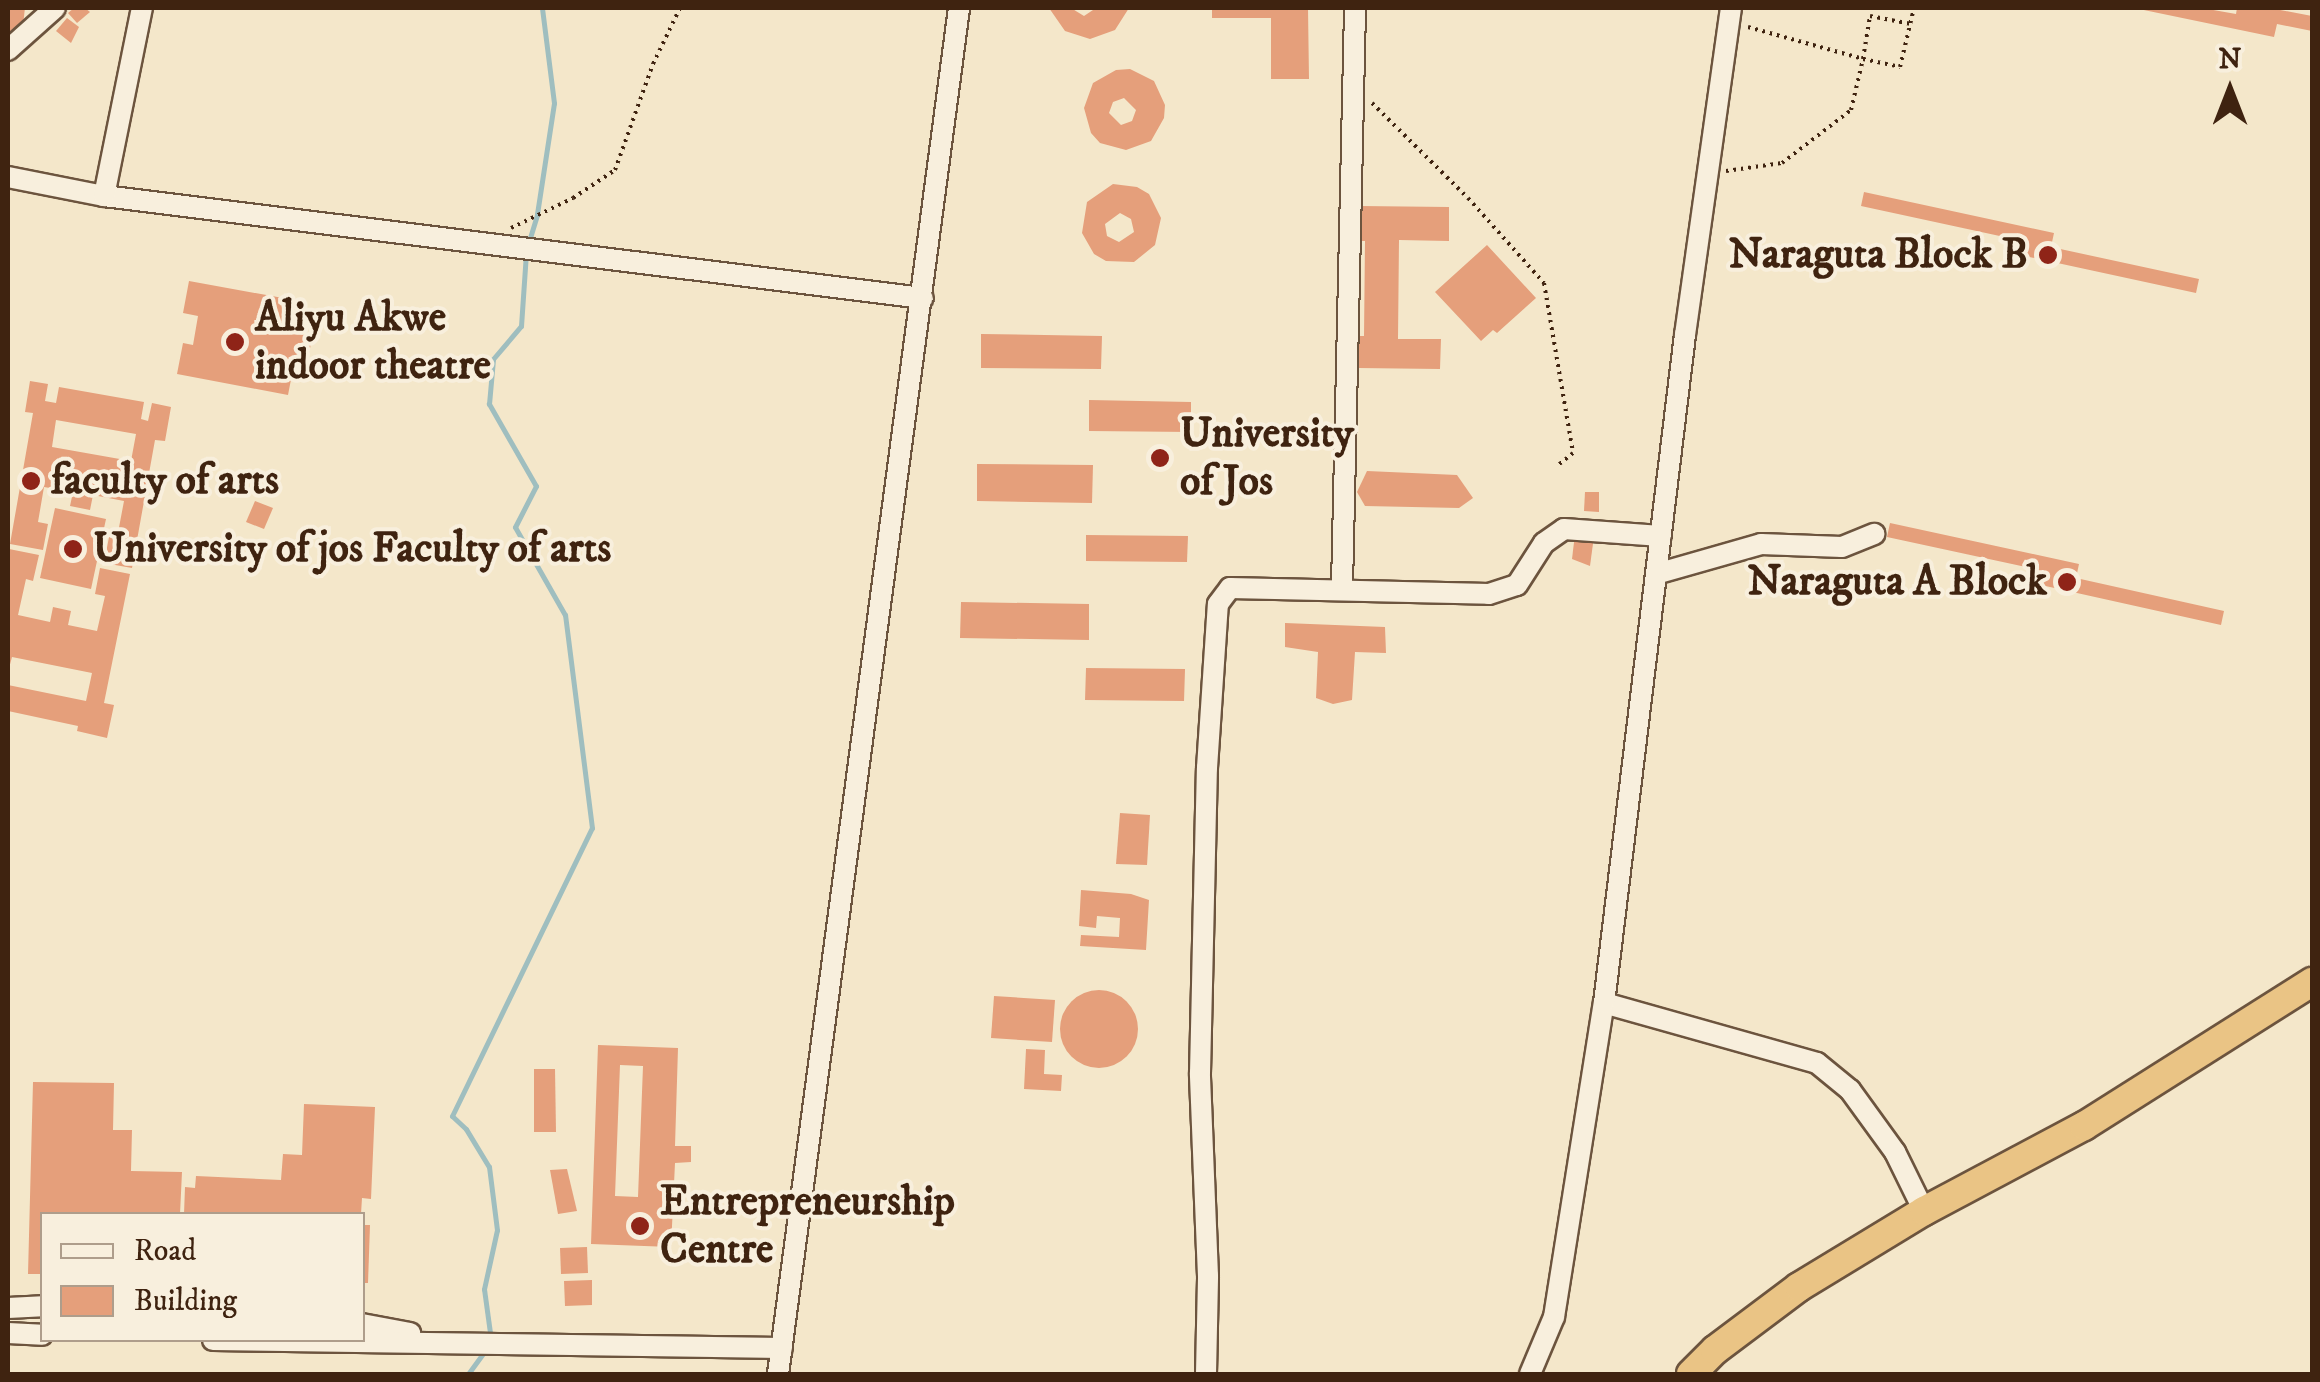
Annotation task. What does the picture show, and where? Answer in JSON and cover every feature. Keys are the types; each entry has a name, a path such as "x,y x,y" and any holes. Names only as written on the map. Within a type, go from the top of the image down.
{"highway":[{"path":"1691,1374 1715,1350 1799,1287 1924,1211 2084,1126 2312,982"}],"lane":[{"path":"8,50 55,8"},
{"path":"104,196 142,8"},
{"path":"778,1374 959,8"},
{"path":"1342,587 1355,8"},
{"path":"1530,1374 1554,1318 1604,1002 1660,536 1730,15"},
{"path":"8,176 104,196 923,298"},
{"path":"1206,1374 1208,1276 1200,1073 1207,768 1218,604 1230,588 1342,587 1489,594 1517,586 1544,544 1564,529 1660,536"},
{"path":"1656,574 1761,544 1842,548 1874,534"},
{"path":"1604,1002 1817,1062 1850,1090 1895,1152 1924,1211"},
{"path":"8,1308 40,1306"},
{"path":"365,1325 452,1341"},
{"path":"8,1333 40,1335"},
{"path":"272,1342 452,1341 782,1348"}],"path":[{"path":"483,244 573,198 615,170 643,90 680,8"},
{"path":"1730,15 1900,67 1914,8"},
{"path":"1708,174 1782,163 1851,110 1870,16 1912,24"},
{"path":"1354,85 1468,198 1544,283 1572,454 1558,465"}],"building":[{"path":"8,8 25,8 22,33 8,31"},
{"path":"74,8 90,12 77,23 68,13"},
{"path":"1049,8 1071,8 1084,16 1096,8 1129,8 1115,30 1090,39 1065,31"},
{"path":"1212,8 1308,8 1309,79 1271,79 1271,18 1212,18"},
{"path":"2202,8 2236,14 2237,8 2270,8 2312,16 2312,31 2277,24 2274,37 2139,9"},
{"path":"67,18 79,27 71,43 56,31"},
{"path":"1130,69 1154,81 1165,105 1164,118 1151,141 1126,150 1100,143 1091,133 1084,108 1093,83 1116,70","holes":["1124,98 1136,110 1132,121 1121,125 1109,113 1113,102"]},
{"path":"1113,184 1137,187 1149,194 1161,218 1155,245 1134,262 1106,261 1094,254 1082,233 1087,202","holes":["1120,213 1131,219 1134,232 1119,242 1107,236 1105,224"]},
{"path":"1864,192 2054,233 2051,247 2199,279 2196,293 2006,252 2009,238 1861,206"},
{"path":"1360,206 1449,207 1449,241 1399,240 1398,339 1441,339 1440,369 1358,368 1358,336 1364,336 1365,241 1360,241"},
{"path":"1487,245 1536,298 1497,333 1493,330 1481,341 1435,292"},
{"path":"189,281 305,302 299,334 312,336 308,361 295,359 288,395 177,374 183,343 193,345 198,316 183,313"},
{"path":"981,334 1102,336 1101,369 981,368"},
{"path":"30,381 48,384 45,401 56,403 59,387 144,402 141,419 148,421 152,403 171,407 165,441 155,440 132,568 104,563 109,537 117,538 124,501 93,495 90,510 70,506 73,492 44,487 38,522 48,524 43,550 10,544 33,413 25,412","holes":["56,420 136,434 131,461 52,447"]},
{"path":"1089,400 1191,402 1191,432 1089,431"},
{"path":"977,464 1093,465 1092,503 977,501"},
{"path":"1367,471 1457,475 1473,498 1459,508 1365,506 1357,492"},
{"path":"1585,492 1599,492 1599,512 1584,511"},
{"path":"255,501 273,508 264,529 246,522"},
{"name":"University of jos Faculty of arts","path":"55,508 106,519 91,589 40,578"},
{"path":"1890,523 2079,564 2076,578 2224,611 2221,625 2032,583 2035,569 1887,537"},
{"path":"1575,534 1594,536 1590,566 1572,559"},
{"path":"1086,535 1188,536 1187,562 1086,561"},
{"path":"9,549 39,555 33,581 26,579 18,615 50,622 53,607 71,611 68,625 97,631 105,596 95,594 100,568 130,574 104,703 114,705 107,738 77,731 78,726 8,711 8,685 86,701 92,673 12,657 8,672"},
{"path":"961,602 1089,604 1089,640 960,638"},
{"path":"1285,623 1385,627 1386,653 1355,652 1352,700 1333,704 1316,698 1318,652 1285,647"},
{"path":"1086,668 1185,669 1184,701 1085,700"},
{"path":"1120,813 1150,815 1147,865 1116,864"},
{"path":"1081,890 1131,894 1149,900 1146,950 1080,946 1081,935 1119,937 1120,918 1097,916 1096,928 1079,926"},
{"path":"1099,990 1127,1001 1138,1029 1127,1057 1099,1068 1071,1057 1060,1029 1071,1001"},
{"path":"994,996 1055,1000 1052,1042 991,1038"},
{"path":"598,1045 678,1048 675,1146 691,1146 691,1162 675,1163 671,1247 591,1244","holes":["620,1065 643,1066 638,1197 615,1196"]},
{"path":"1026,1049 1045,1050 1044,1074 1062,1075 1061,1091 1024,1089"},
{"path":"534,1069 555,1069 556,1132 534,1132"},
{"path":"33,1082 114,1083 113,1130 132,1130 131,1171 182,1172 180,1212 40,1212 40,1274 28,1274"},
{"path":"304,1104 375,1107 371,1199 362,1198 361,1212 184,1212 185,1187 195,1188 196,1176 281,1180 283,1154 302,1155"},
{"path":"567,1169 577,1211 558,1214 550,1170"},
{"path":"365,1225 370,1225 365,1283"},
{"path":"587,1247 588,1273 561,1274 560,1248"},
{"path":"592,1280 592,1305 565,1306 564,1281"}],"waterway":[{"path":"529,241 537,214 554,103 542,8"},
{"path":"491,1340 484,1289 497,1230 489,1167 466,1129 452,1116 592,828 565,615 515,527 536,486 489,404 493,359 521,326 526,252"},
{"path":"468,1374 486,1349"}],"place":[{"name":"Naraguta Block B","path":"2048,255"},
{"name":"Aliyu Akwe indoor theatre","path":"235,342"},
{"name":"University of Jos","path":"1160,458"},
{"name":"faculty of arts","path":"31,481"},
{"name":"University of jos Faculty of arts","path":"73,549"},
{"name":"Naraguta A Block","path":"2067,582"},
{"name":"Entrepreneurship Centre","path":"640,1226"}]}
